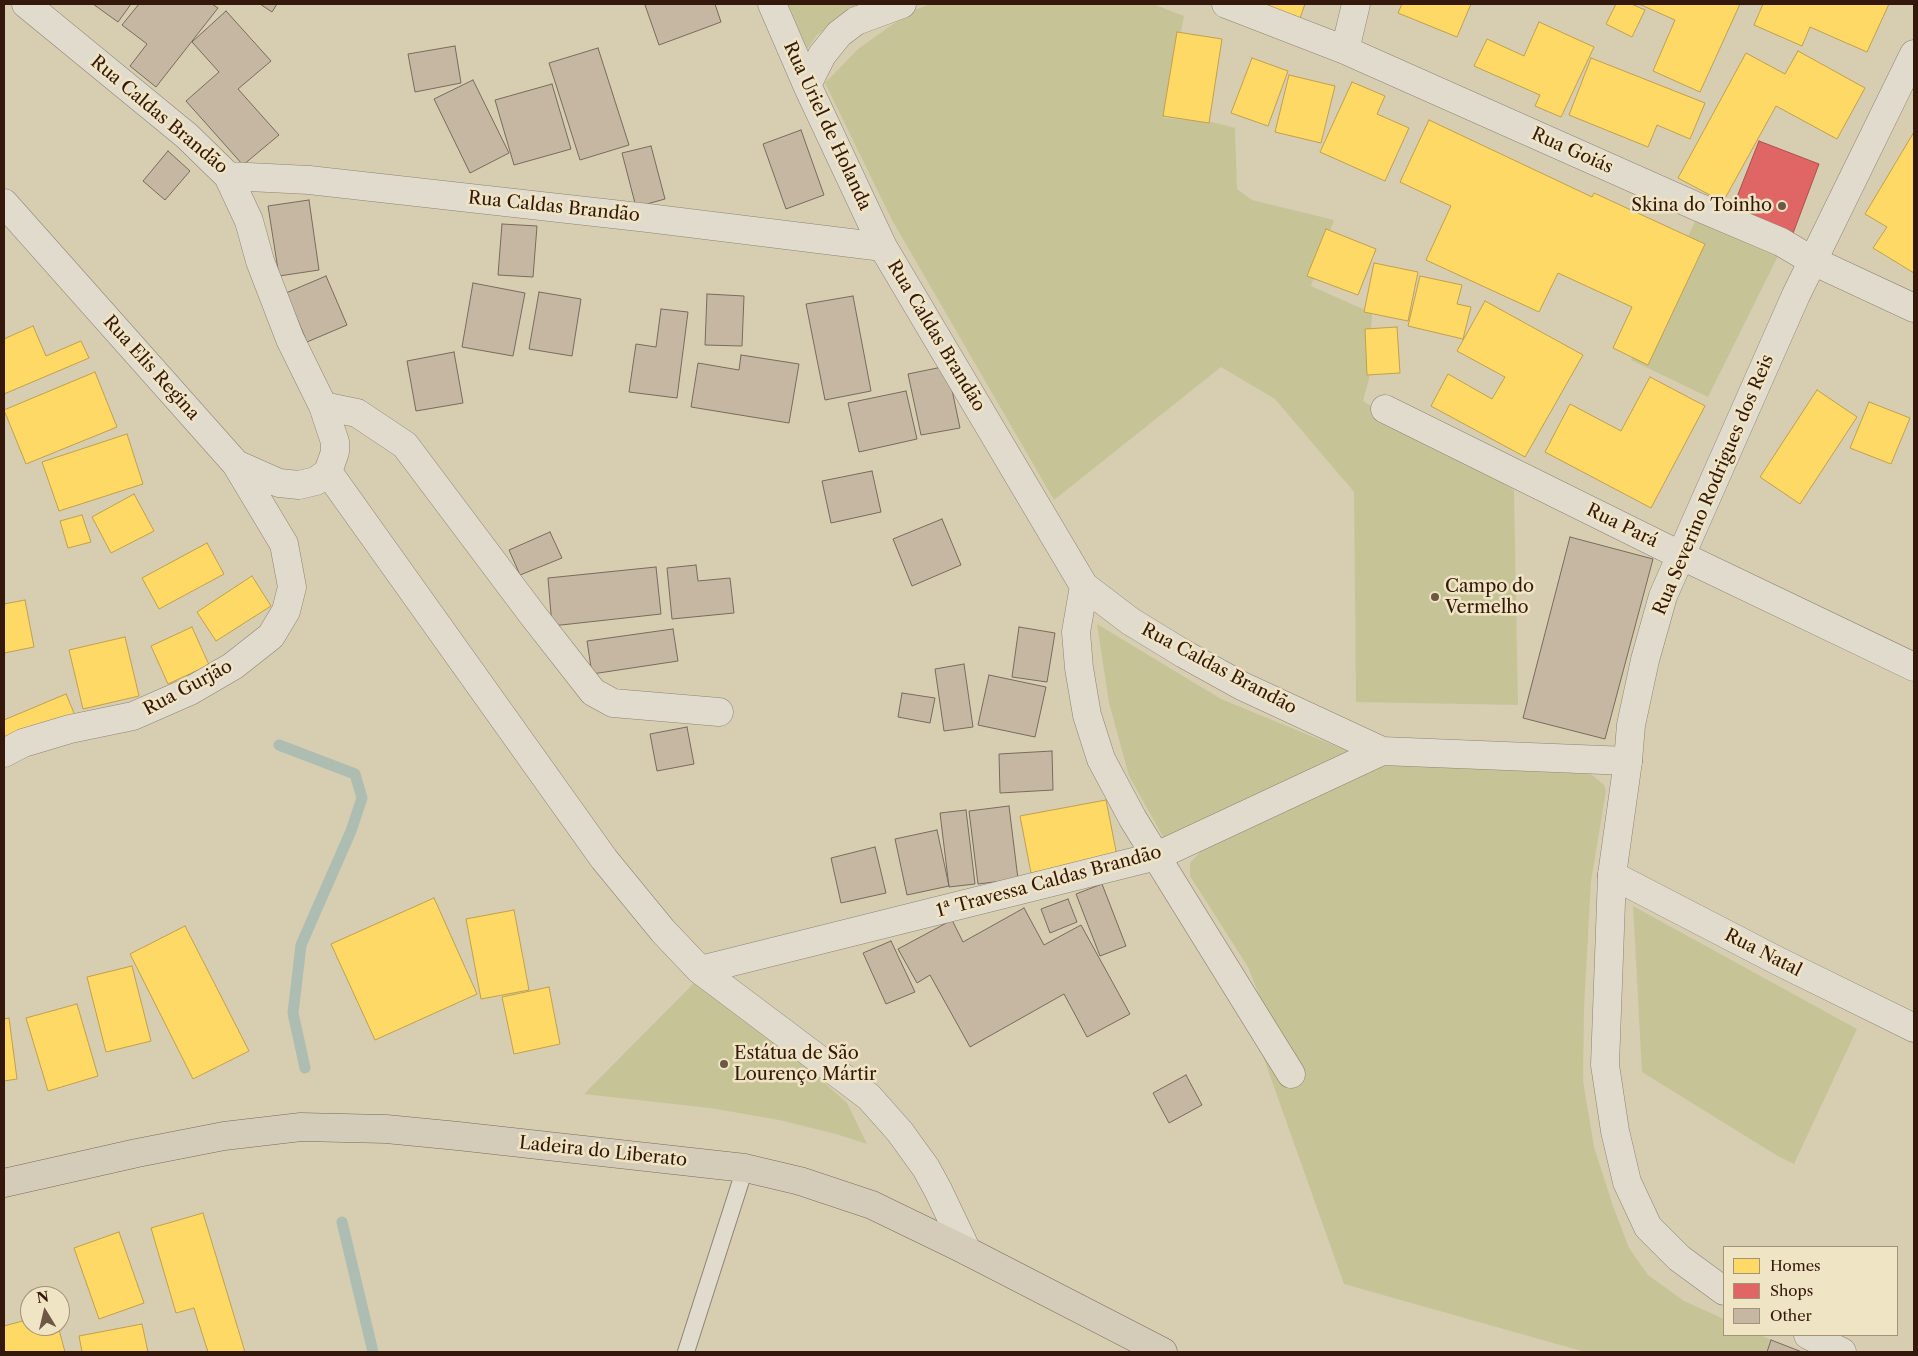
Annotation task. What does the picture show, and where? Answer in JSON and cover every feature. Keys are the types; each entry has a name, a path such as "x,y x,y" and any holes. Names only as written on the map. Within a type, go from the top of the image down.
{"main road":[{"name":"Ladeira do Liberato","path":"4,1183 137,1153 224,1136 301,1127 386,1130 467,1137 745,1168 800,1181 872,1205 967,1251 1163,1352"}],"street":[{"name":"Rua Caldas Brandão","path":"26,4 187,136 228,176 329,182 883,247 1084,586 1130,621 1242,686 1382,751 1628,761"},
{"name":"Rua Uriel de Holanda","path":"772,4 807,85 883,247"},
{"path":"807,85 822,55 839,34 856,21 902,4"},
{"name":"Rua Goiás","path":"1226,4 1346,50 1781,242 1813,260 1914,308"},
{"path":"1346,50 1356,4"},
{"name":"Rua Severino Rodrigues dos Reis","path":"1723,1290 1679,1258 1648,1227 1626,1182 1615,1131 1605,1065 1612,875 1628,761 1631,725 1663,596 1796,295 1914,54"},
{"path":"228,176 249,221 260,261 290,339 324,406 335,442 335,452 328,472 316,481 308,483 278,483 236,464"},
{"name":"Rua Elis Regina","path":"4,203 236,464 284,544"},
{"path":"324,406 356,413 405,445 593,692 613,703 719,712"},
{"name":"Rua Pará","path":"1385,409 1682,556 1914,667"},
{"path":"328,472 604,859 663,931 700,970 869,1097 900,1132 926,1168 967,1251"},
{"name":"Rua Gurjão","path":"4,753 23,743 70,729 133,716 190,691 233,666 271,636 286,611 292,587 284,544"},
{"path":"1084,586 1076,632 1079,668 1087,715 1101,759 1133,819 1291,1074"},
{"name":"1ª Travessa Caldas Brandão","path":"700,970 1157,856 1382,751"},
{"name":"Rua Natal","path":"1612,875 1778,961 1914,1028"},
{"path":"1810,1336 1842,1352"}],"lane":[{"path":"686,1352 745,1168"}],"shaded area":[{"path":"788,4 880,4 845,16 817,35 807,49"},
{"path":"932,4 1153,4 1184,16 1164,118 1212,122 1235,128 1237,189 1252,200 1334,220 1311,286 1372,313 1369,379 1363,401 1514,490 1518,705 1356,702 1354,492 1275,399 1221,367 1054,500 892,220 825,83 858,49 913,10"},
{"path":"1698,215 1781,250 1708,397 1631,360"},
{"path":"1097,624 1221,699 1355,754 1166,842 1129,776 1109,703"},
{"path":"1391,761 1591,774 1604,785 1606,791 1591,881 1584,1007 1583,1081 1594,1147 1629,1248 1648,1275 1684,1301 1723,1319 1723,1336 1762,1336 1771,1340 1767,1352 1585,1352 1344,1284 1258,1042 1261,1000 1248,967 1190,876 1190,863 1201,851"},
{"path":"1633,906 1857,1029 1794,1164 1776,1155 1642,1072"},
{"path":"701,976 847,1103 867,1144 779,1120 710,1108 584,1094"}],"building: Homes":[{"path":"1249,4 1305,4 1296,29"},
{"path":"1402,4 1471,4 1457,37 1398,13"},
{"path":"1616,4 1631,4 1645,10 1632,37 1606,24"},
{"path":"1639,4 1740,4 1700,92 1653,71 1675,20"},
{"path":"1763,4 1889,4 1867,52 1810,27 1802,46 1754,25"},
{"path":"1539,22 1594,47 1561,117 1535,106 1540,95 1474,66 1487,39 1524,56"},
{"path":"1177,32 1222,39 1209,123 1163,116"},
{"path":"1798,51 1865,88 1837,139 1776,106 1723,202 1678,178 1746,53 1785,74"},
{"path":"1252,58 1288,71 1268,126 1231,113"},
{"path":"1591,58 1705,103 1690,139 1657,125 1648,147 1569,115"},
{"path":"1289,75 1335,86 1321,143 1275,132"},
{"path":"1352,82 1385,96 1377,114 1409,128 1385,181 1320,152"},
{"path":"1429,120 1592,197 1594,193 1705,244 1648,365 1613,348 1632,307 1558,273 1539,312 1426,260 1451,206 1400,182"},
{"path":"1914,132 1914,273 1873,248 1887,227 1865,214"},
{"path":"1326,229 1376,249 1358,295 1307,276"},
{"path":"1374,263 1418,272 1408,321 1364,312"},
{"path":"1420,276 1462,285 1457,304 1471,307 1463,339 1408,326"},
{"path":"1485,301 1583,355 1525,457 1431,406 1448,374 1492,399 1505,377 1457,351"},
{"path":"33,326 46,356 81,341 89,358 4,394 4,339"},
{"path":"1397,327 1400,373 1367,375 1365,329"},
{"path":"95,372 117,427 26,464 4,410"},
{"path":"1650,377 1705,406 1651,508 1545,452 1570,404 1621,431"},
{"path":"1817,390 1857,417 1800,504 1760,477"},
{"path":"1869,402 1910,418 1891,464 1850,448"},
{"path":"127,434 143,484 59,511 42,462"},
{"path":"134,494 154,531 111,553 92,517"},
{"path":"82,515 91,542 68,548 60,521"},
{"path":"207,543 224,574 159,609 142,578"},
{"path":"252,576 271,606 216,641 197,612"},
{"path":"25,600 34,647 4,653 4,604"},
{"path":"192,627 209,665 168,684 151,646"},
{"path":"125,637 139,696 83,709 69,650"},
{"path":"66,694 77,720 10,748 4,734 4,720"},
{"path":"1106,800 1117,856 1031,873 1020,816"},
{"path":"434,898 477,994 375,1040 331,944"},
{"path":"514,910 529,990 481,999 466,919"},
{"path":"185,926 249,1051 193,1079 130,954"},
{"path":"132,966 151,1041 106,1052 87,977"},
{"path":"549,987 560,1044 514,1054 502,997"},
{"path":"77,1004 98,1076 48,1091 26,1018"},
{"path":"9,1018 17,1079 4,1081 4,1019"},
{"path":"203,1213 245,1352 208,1352 194,1308 176,1313 151,1228"},
{"path":"119,1232 144,1303 99,1319 74,1248"},
{"path":"20,1322 20,1336 61,1336 65,1352 4,1352 4,1326"},
{"path":"142,1324 148,1352 82,1352 79,1336"}],"building: Shops":[{"path":"1759,141 1819,164 1792,236 1731,212"}],"building: Other":[{"path":"93,4 131,4 118,22"},
{"path":"139,4 212,4 218,8 156,87 130,66 147,44 122,25"},
{"path":"260,4 277,4 272,12"},
{"path":"715,4 721,22 659,45 645,5"},
{"path":"226,11 271,61 238,89 279,135 243,165 186,101 219,72 192,42"},
{"path":"455,46 461,83 415,92 408,54"},
{"path":"598,48 629,145 580,160 549,63"},
{"path":"473,80 509,153 470,173 434,99"},
{"path":"552,84 571,149 514,165 495,100"},
{"path":"801,130 824,195 786,209 763,144"},
{"path":"651,146 665,199 636,207 622,153"},
{"path":"168,151 190,171 165,200 143,181"},
{"path":"309,200 319,270 279,276 268,206"},
{"path":"502,224 537,226 533,277 498,275"},
{"path":"326,276 347,325 307,342 286,293"},
{"path":"473,283 525,293 513,356 462,347"},
{"path":"539,292 581,299 572,356 529,349"},
{"path":"707,294 744,296 742,346 705,345"},
{"path":"853,296 871,391 825,400 806,304"},
{"path":"661,309 688,312 677,398 629,392 636,344 656,347"},
{"path":"454,352 463,403 416,411 407,361"},
{"path":"741,355 799,364 789,423 691,407 698,363 739,370"},
{"path":"947,366 960,428 921,435 908,374"},
{"path":"906,391 917,439 859,452 848,403"},
{"path":"872,471 881,512 831,523 822,481"},
{"path":"942,519 961,565 912,586 893,539"},
{"path":"550,532 562,558 520,575 509,550"},
{"path":"1570,537 1653,559 1605,739 1523,718"},
{"path":"696,565 698,581 730,578 734,613 672,619 667,568"},
{"path":"656,567 661,614 552,626 548,578"},
{"path":"1019,627 1055,633 1047,682 1012,677"},
{"path":"673,629 678,661 592,674 587,641"},
{"path":"964,664 973,727 944,731 935,669"},
{"path":"989,675 1046,687 1035,737 978,725"},
{"path":"902,693 935,698 930,723 898,717"},
{"path":"687,727 694,764 657,771 650,734"},
{"path":"1052,751 1053,790 1000,793 999,754"},
{"path":"1009,806 1018,879 978,884 969,811"},
{"path":"966,810 975,884 949,887 940,813"},
{"path":"937,830 949,886 907,895 895,839"},
{"path":"875,847 886,893 841,903 831,858"},
{"path":"1102,884 1126,946 1100,956 1076,894"},
{"path":"1068,899 1077,922 1050,933 1041,909"},
{"path":"1024,908 1044,945 1081,925 1130,1014 1087,1037 1064,994 970,1047 930,975 917,983 898,949 952,920 963,942"},
{"path":"891,941 915,992 886,1004 863,953"},
{"path":"1186,1075 1202,1105 1169,1123 1153,1093"},
{"path":"1771,1340 1802,1352 1767,1352"}],"waterway":[{"path":"279,745 355,774 362,798 351,831 301,945 293,1013 305,1068"},
{"path":"342,1222 373,1352"}],"place":[{"name":"Skina do Toinho","path":"1782,206"},
{"name":"Campo do Vermelho","path":"1435,597"},
{"name":"Estátua de São Lourenço Mártir","path":"724,1064"}]}
